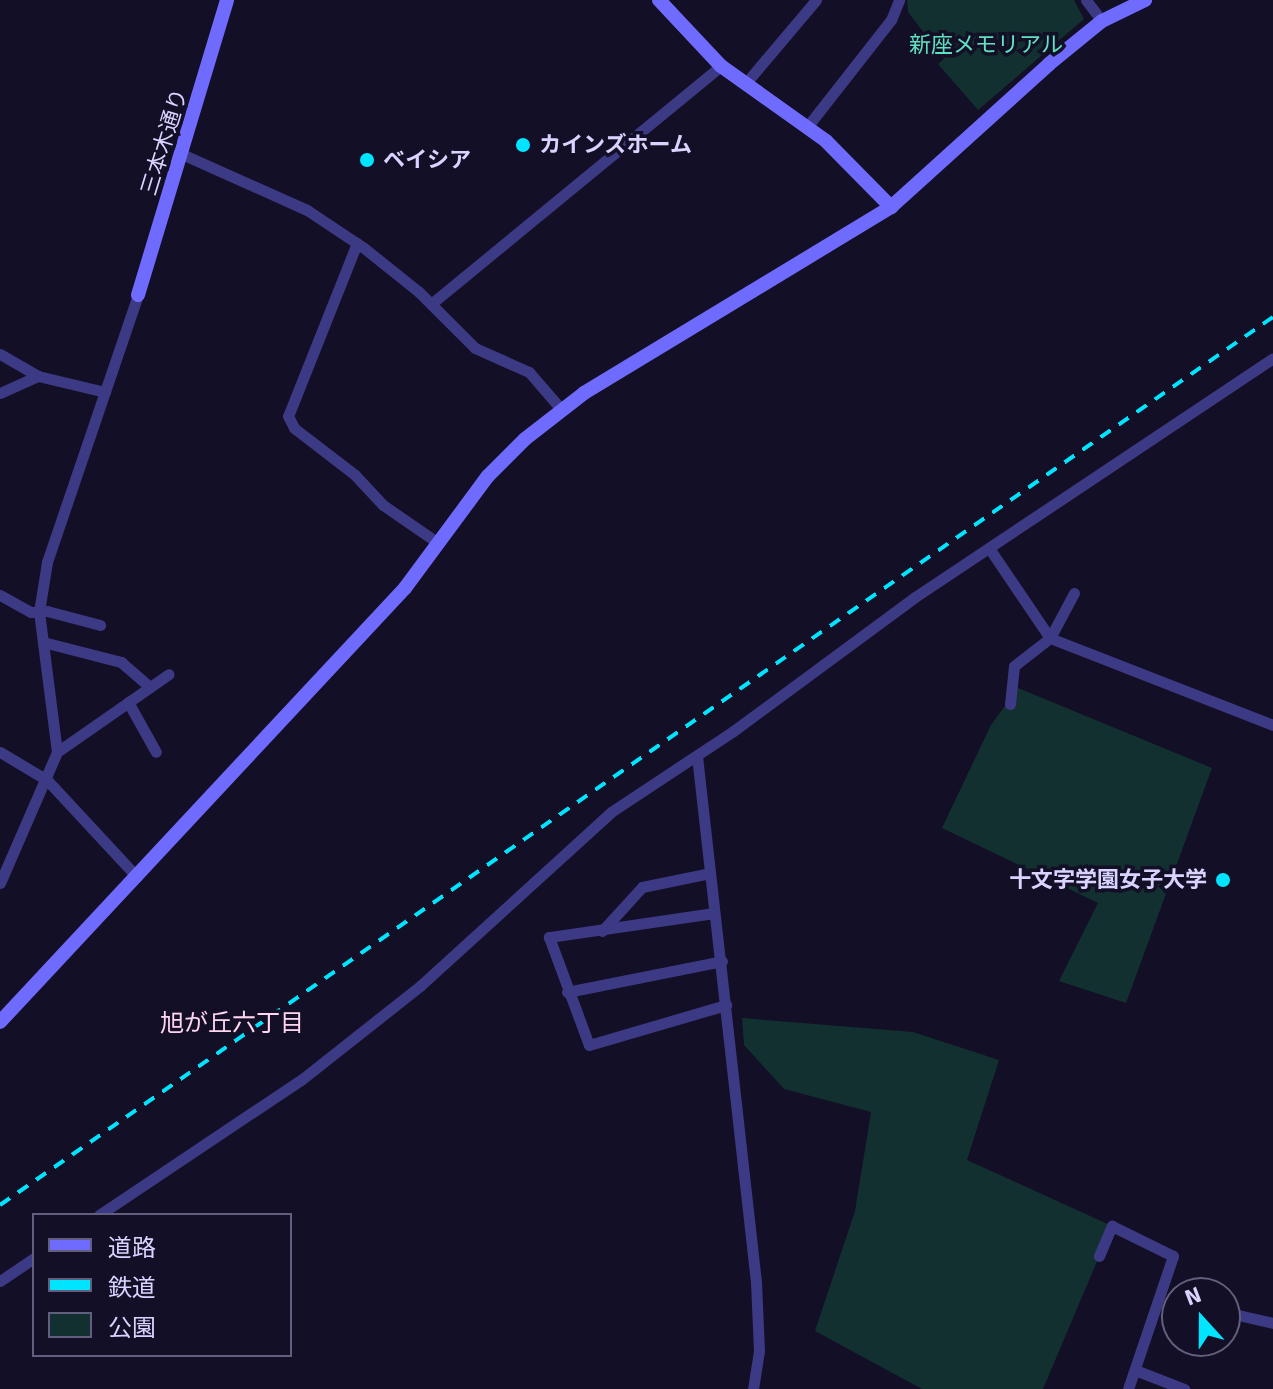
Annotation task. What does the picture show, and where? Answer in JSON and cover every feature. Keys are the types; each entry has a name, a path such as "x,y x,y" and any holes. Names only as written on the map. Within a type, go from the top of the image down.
{"street":[{"name":"三本木通り","path":"138,295 184,155 227,0"},
{"path":"659,0 721,66 807,127 858,169 891,207"},
{"path":"745,84 816,0"},
{"path":"807,127 891,20 899,0"},
{"path":"1086,0 1102,21"},
{"path":"0,1022 405,588 488,476 561,409 803,256 891,207 1102,21 1145,0"},
{"path":"431,304 721,66"},
{"path":"184,155 307,210 357,243 431,304 475,348 529,372 561,409"},
{"path":"357,243 288,416 294,428 355,475 383,505 438,543"},
{"path":"0,883 57,752 39,612 47,562 138,295"},
{"path":"0,354 38,376 105,392"},
{"path":"102,1213 301,1080 420,986 611,812 697,756 989,548 1273,358"},
{"path":"0,393 38,376"},
{"path":"989,548 1050,638 1273,725"},
{"path":"1010,704 1014,666 1050,638 1074,593"},
{"path":"0,595 39,612 100,625"},
{"path":"43,642 121,662 150,687"},
{"path":"57,752 169,674"},
{"path":"128,702 157,751"},
{"path":"0,752 47,780 137,877"},
{"path":"697,756 756,1282 759,1351 753,1389"},
{"path":"601,931 642,887 710,873"},
{"path":"714,913 549,937 589,1045 726,1005"},
{"path":"567,992 722,961"},
{"path":"1099,1256 1112,1226 1173,1256 1128,1389"},
{"path":"0,1281 32,1259"},
{"path":"1241,1316 1273,1323"},
{"path":"1135,1370 1184,1389"}],"green space":[{"name":"新座メモリアル","path":"907,0 1074,0 1084,19 978,110 938,64 944,59 908,12"},
{"path":"1018,688 1212,768 1126,1003 1059,981 1098,903 942,828 991,725"},
{"path":"742,1018 913,1032 999,1060 967,1160 1112,1226 1043,1389 922,1389 815,1331 855,1211 871,1112 784,1089 744,1045"}],"railway":[{"path":"0,1205 1273,317"}],"place":[{"name":"カインズホーム","path":"523,145"},
{"name":"ベイシア","path":"367,160"},
{"name":"十文字学園女子大学","path":"1223,880"}],"district":[{"name":"旭が丘六丁目","path":"232,1024"}]}
